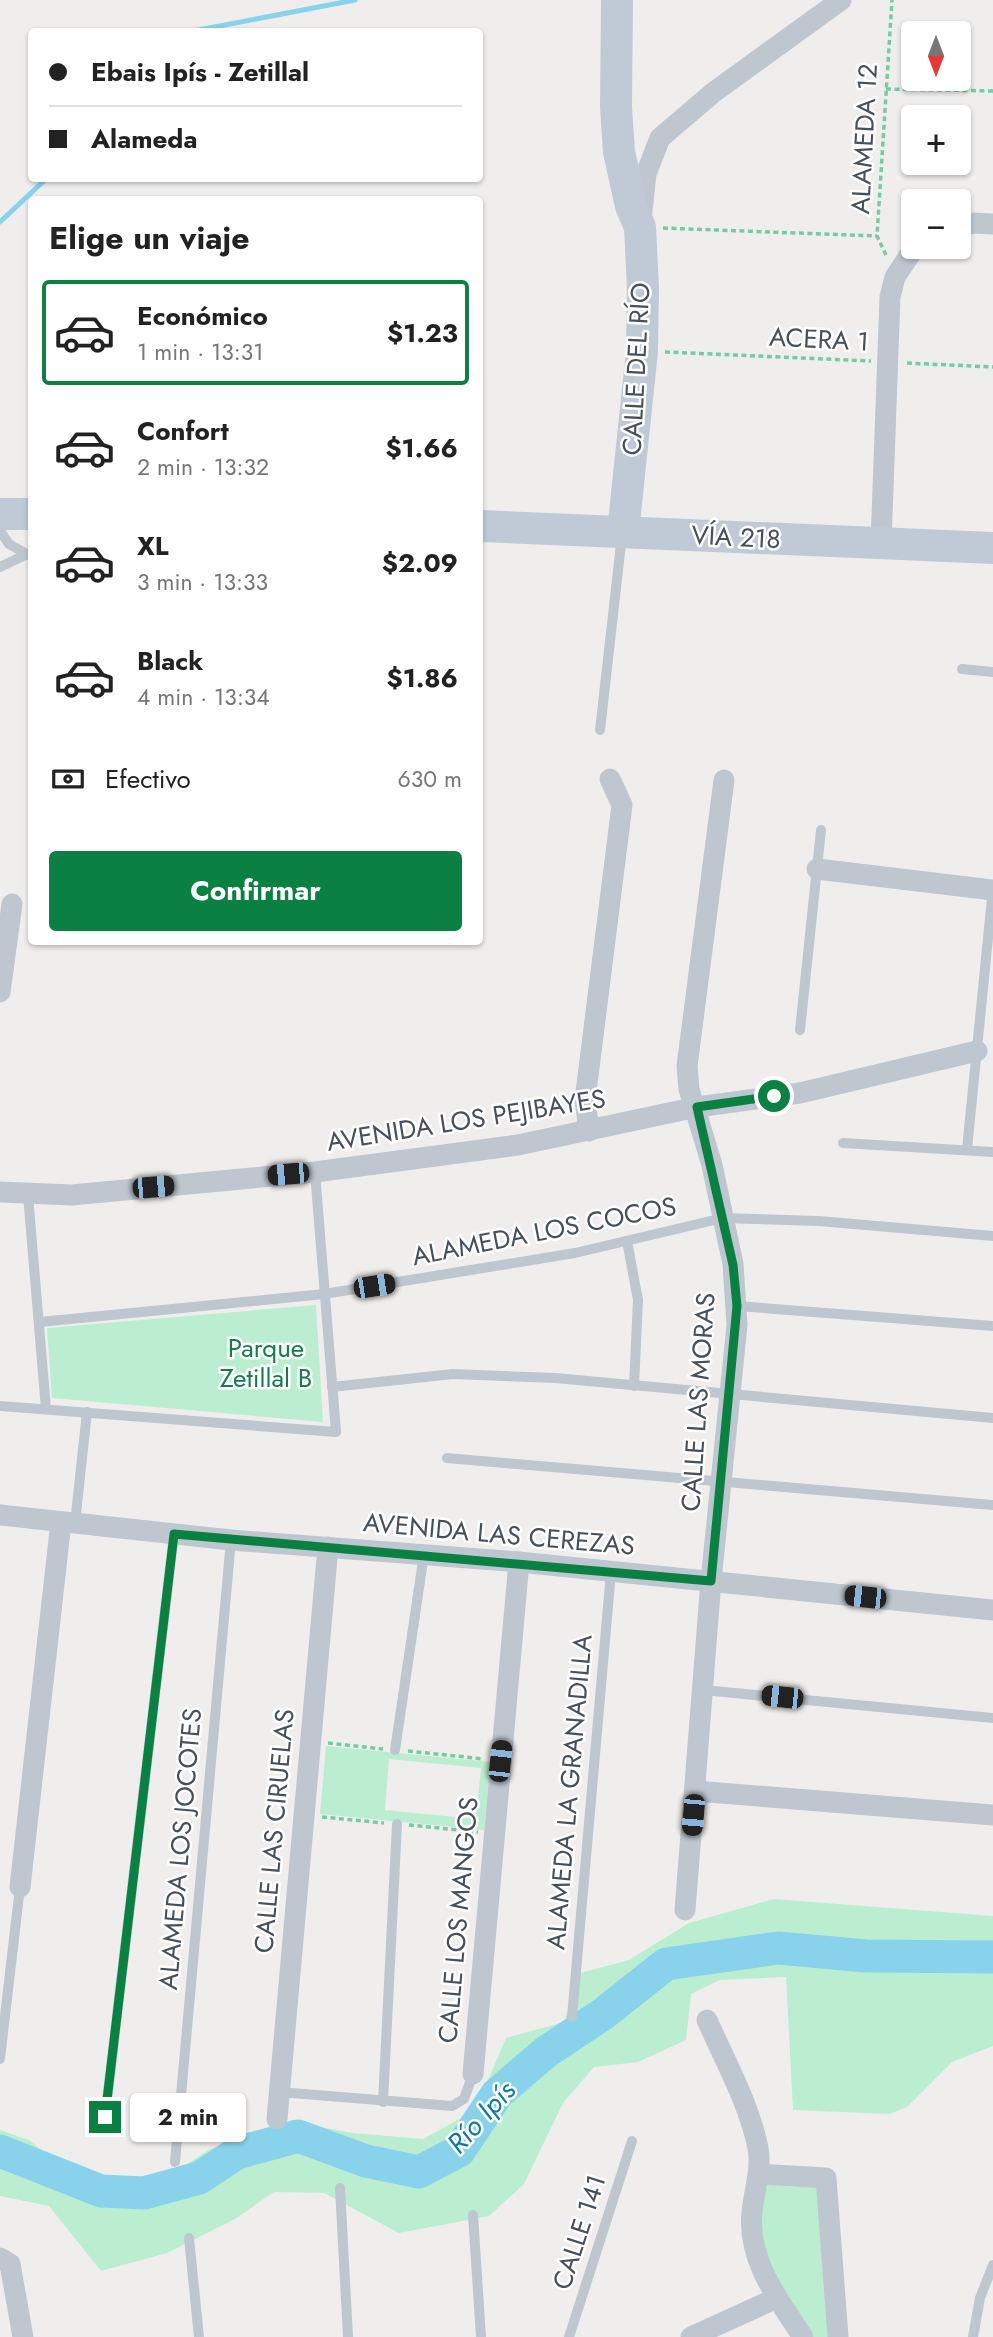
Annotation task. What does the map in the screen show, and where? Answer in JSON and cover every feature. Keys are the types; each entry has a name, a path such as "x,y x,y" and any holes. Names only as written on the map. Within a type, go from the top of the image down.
{"main road":[{"name":"CALLE DEL RÍO","path":"617,0 616,107 619,152 631,206 640,227 642,351 623,532"},
{"path":"0,514 28,514"},
{"name":"VÍA 218","path":"483,526 993,548"}],"street":[{"path":"640,227 646,174 660,138 714,92 841,0"},
{"path":"971,224 993,224"},
{"path":"881,543 890,297 895,277 907,259"},
{"path":"589,1131 585,1100 622,805 610,779"},
{"name":"CALLE LAS MORAS","path":"685,1910 711,1581 737,1306 733,1265 697,1107 689,1089 687,1066 724,780"},
{"path":"817,869 993,890"},
{"path":"0,992 12,904"},
{"name":"AVENIDA LOS PEJIBAYES","path":"0,1192 72,1195 315,1172 518,1145 697,1107 800,1093 977,1051"},
{"name":"AVENIDA LAS CEREZAS","path":"0,1515 231,1540 519,1562 993,1610"},
{"path":"20,1887 68,1522"},
{"name":"CALLE LAS CIRUELAS","path":"277,2119 328,1547"},
{"name":"CALLE LOS MANGOS","path":"473,2074 519,1562"},
{"path":"695,1790 993,1815"},
{"path":"707,2020 748,2113 758,2152 759,2174 751,2213 752,2243 759,2266 803,2337"},
{"path":"759,2174 826,2178 838,2337"},
{"path":"5,2261 23,2337"},
{"path":"691,2337 777,2298"}],"lane":[{"path":"0,531 9,544 28,556"},
{"path":"600,730 623,532"},
{"path":"0,567 28,556"},
{"path":"962,669 993,672"},
{"path":"800,1030 821,830"},
{"path":"967,1149 993,890"},
{"path":"843,1143 993,1152"},
{"path":"0,1406 336,1432 315,1172"},
{"path":"29,1195 46,1409"},
{"name":"ALAMEDA LOS COCOS","path":"40,1322 324,1294 575,1253 723,1218 819,1221 993,1236"},
{"path":"627,1241 638,1300 634,1386"},
{"path":"737,1306 993,1326"},
{"path":"332,1387 453,1374 555,1378 993,1418"},
{"path":"68,1522 87,1412"},
{"path":"447,1458 993,1506"},
{"path":"105,2117 174,1534"},
{"name":"ALAMEDA LOS JOCOTES","path":"175,2162 231,1540"},
{"path":"395,1750 424,1554"},
{"name":"ALAMEDA LA GRANADILLA","path":"572,2017 611,1572"},
{"path":"703,1689 993,1718"},
{"path":"383,2102 397,1824"},
{"path":"0,2059 20,1887"},
{"path":"279,2092 383,2102 452,2105 464,2099 473,2074"},
{"name":"CALLE 141","path":"569,2337 632,2141"},
{"path":"340,2188 348,2337"},
{"path":"473,2215 481,2337"},
{"path":"189,2238 199,2337"},
{"path":"973,2337 980,2298 993,2265"}],"path":[{"name":"ALAMEDA 12","path":"892,0 877,236 895,277"},
{"path":"886,89 993,91"},
{"path":"640,227 877,236"},
{"name":"ACERA 1","path":"642,351 993,367"}],"green space":[{"name":"Parque Zetillal B","path":"316,1305 323,1422 52,1398 47,1328"},
{"path":"326,1746 491,1762 484,1830 320,1814","holes":["389,1759 481,1768 476,1819 385,1810"]},
{"path":"774,1899 993,1916 993,2046 952,2062 907,2107 890,2114 793,2110 786,1977 720,1980 691,1994 686,2040 638,2062 594,2067 563,2103 524,2184 489,2216 399,2233 324,2193 274,2192 235,2219 167,2253 101,2271 49,2206 0,2196 0,2130 29,2140 56,2162 131,2182 169,2176 210,2149 294,2122 353,2133 423,2139 461,2118 479,2101 506,2038 564,2022 580,1973 629,1960 689,1923"},
{"path":"765,2185 821,2188 831,2337 814,2337 777,2282 770,2266 760,2234 759,2218"}],"waterway":[{"path":"209,28 355,0"},
{"path":"0,222 43,182"},
{"name":"Río Ipís","path":"0,2151 101,2191 144,2193 199,2178 237,2153 298,2136 366,2161 419,2172 459,2151 497,2094 546,2052 603,2014 666,1964 778,1948 866,1956 993,1957"}],"route":[{"path":"105,2117 174,1534 519,1562 711,1581 737,1306 733,1265 697,1107 774,1096"}]}
